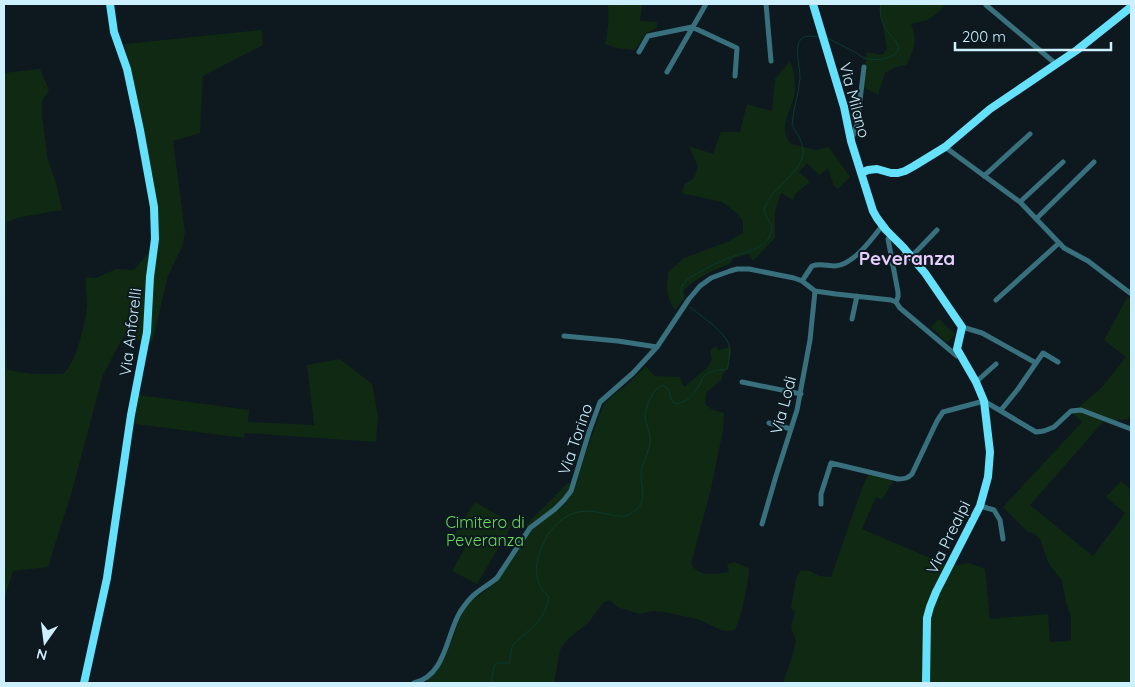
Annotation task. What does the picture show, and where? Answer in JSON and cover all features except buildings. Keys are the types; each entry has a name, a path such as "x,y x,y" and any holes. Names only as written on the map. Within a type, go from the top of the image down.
{"street":[{"name":"Via Anforelli","path":"84,683 107,578 131,415 147,332 150,277 155,239 154,207 140,130 127,69 114,32 110,4"},
{"path":"667,72 706,4"},
{"path":"766,4 771,61"},
{"name":"Via Milano","path":"813,4 844,106 851,141 870,204 882,226 925,272 962,327"},
{"path":"987,4 1056,64"},
{"path":"861,173 877,169 891,173 905,171 944,147 990,109 1077,50 1130,11"},
{"path":"639,52 648,36 692,27 737,48 735,76"},
{"path":"851,141 857,125 864,67"},
{"path":"984,176 1030,134"},
{"path":"944,147 1020,202 1064,248 1088,261 1130,293"},
{"path":"1020,202 1063,162"},
{"path":"1036,219 1094,162"},
{"path":"802,282 812,266 822,264 841,265 857,255 882,226"},
{"path":"892,264 910,255 937,230"},
{"path":"891,235 888,239 898,292 896,302"},
{"path":"996,300 1059,243"},
{"name":"Via Torino","path":"414,683 427,678 439,664 460,612 476,594 497,578 530,528 555,509 568,496 600,402 633,373 657,347 689,299 700,286 722,273 737,269 749,269 794,278 815,291"},
{"path":"815,291 896,302 900,308 956,356 960,355 957,349 962,327 982,333 1036,363"},
{"name":"Via Lodi","path":"762,524 801,394 810,340 815,291"},
{"path":"852,319 857,296"},
{"path":"564,336 657,347"},
{"path":"1000,410 1018,389 1043,353 1058,362"},
{"name":"Via Prealpi","path":"926,683 926,627 928,613 936,592 980,506 988,478 989,459 984,401 976,382 960,355"},
{"path":"976,382 996,364"},
{"path":"742,382 801,394"},
{"path":"821,504 821,494 831,463 904,480 912,474 943,412 984,401 1036,432 1044,432 1054,427 1071,411 1081,410 1131,429"},
{"path":"769,423 791,429"},
{"path":"980,506 994,510 1000,520 1003,539"}],"green space":[{"path":"606,4 642,4 640,21 657,22 657,28 646,33 635,50 616,48 605,44 608,30 608,6"},
{"path":"881,4 946,4 938,13 927,20 911,24 915,40 909,60 906,65 896,67 885,73 878,95 863,87 867,52 882,55 887,49 880,9"},
{"path":"262,30 263,45 203,76 200,133 173,141 185,232 182,247 168,276 153,339 150,343 123,337 103,375 72,491 48,567 13,571 4,600 4,73 40,69 49,90 42,102 42,115 48,160 56,183 62,210 21,217 7,222 5,314 7,369 28,373 62,374 67,370 76,353 85,321 87,305 86,277 96,278 116,269 134,270 149,252 151,245 151,222 146,181 122,63 126,56 125,44"},
{"path":"790,61 795,87 785,126 787,138 791,144 816,150 829,147 850,177 838,189 834,186 828,169 819,175 807,163 799,172 810,182 795,194 793,200 781,193 775,212 775,238 753,261 749,254 733,258 730,264 711,271 695,281 684,290 685,297 675,310 667,292 668,272 684,258 727,242 743,233 743,221 737,213 722,202 681,193 685,184 694,178 698,167 689,146 713,154 721,132 740,132 747,104 772,111 775,79"},
{"path":"1128,296 1131,299 1131,415 1128,419 1103,422 1030,505 1093,556 1125,513 1106,497 1121,481 1131,490 1131,683 783,683 796,641 791,627 795,613 791,608 796,578 801,570 810,571 819,576 831,577 869,473 894,480 882,500 876,497 862,529 949,566 969,563 985,569 990,619 1048,614 1050,642 1071,641 1071,617 1062,581 1049,564 1040,539 1035,534 1028,532 1003,507 1082,422 1072,413 1102,387 1126,357 1104,340"},
{"path":"939,319 955,334 947,343 931,327"},
{"path":"716,346 718,350 731,347 728,369 724,372 721,380 706,393 705,404 713,410 724,413 723,430 711,489 691,564 699,571 708,574 729,572 727,564 734,562 749,568 744,600 735,630 721,630 697,619 664,612 652,611 640,614 617,607 610,600 604,602 589,622 568,639 561,648 554,683 427,683 449,648 464,610 469,603 497,582 531,531 526,525 568,483 574,484 606,402 646,366 655,376 680,377 684,387 707,368 712,360 710,350"},
{"path":"340,359 372,384 378,416 376,442 245,433 244,438 135,424 138,395 249,410 248,422 314,425 307,365"},
{"name":"Cimitero di Peveranza","path":"475,502 513,524 477,584 452,571 468,542 454,534"}],"waterway":[{"path":"827,38 864,58 875,60 891,57 898,50 898,45 883,22 880,11 881,4"},
{"path":"683,299 682,287 689,278 731,257 754,250 761,246 770,235 772,227 764,210 765,207 773,194 796,169 803,156 799,136 792,125 800,78 799,42 805,37 820,37"},
{"path":"491,683 494,666 498,663 509,663 512,646 538,622 546,609 549,597 538,582 537,564 539,554 553,528 560,521 577,512 592,511 626,516 636,510 641,504 643,496 641,471 650,442 645,413 655,391 663,385 668,389 672,401 676,404 680,403 693,395 706,375 714,371 727,369 729,361 727,341 713,325 690,307"}],"district":[{"name":"Peveranza","path":"907,258"}]}
